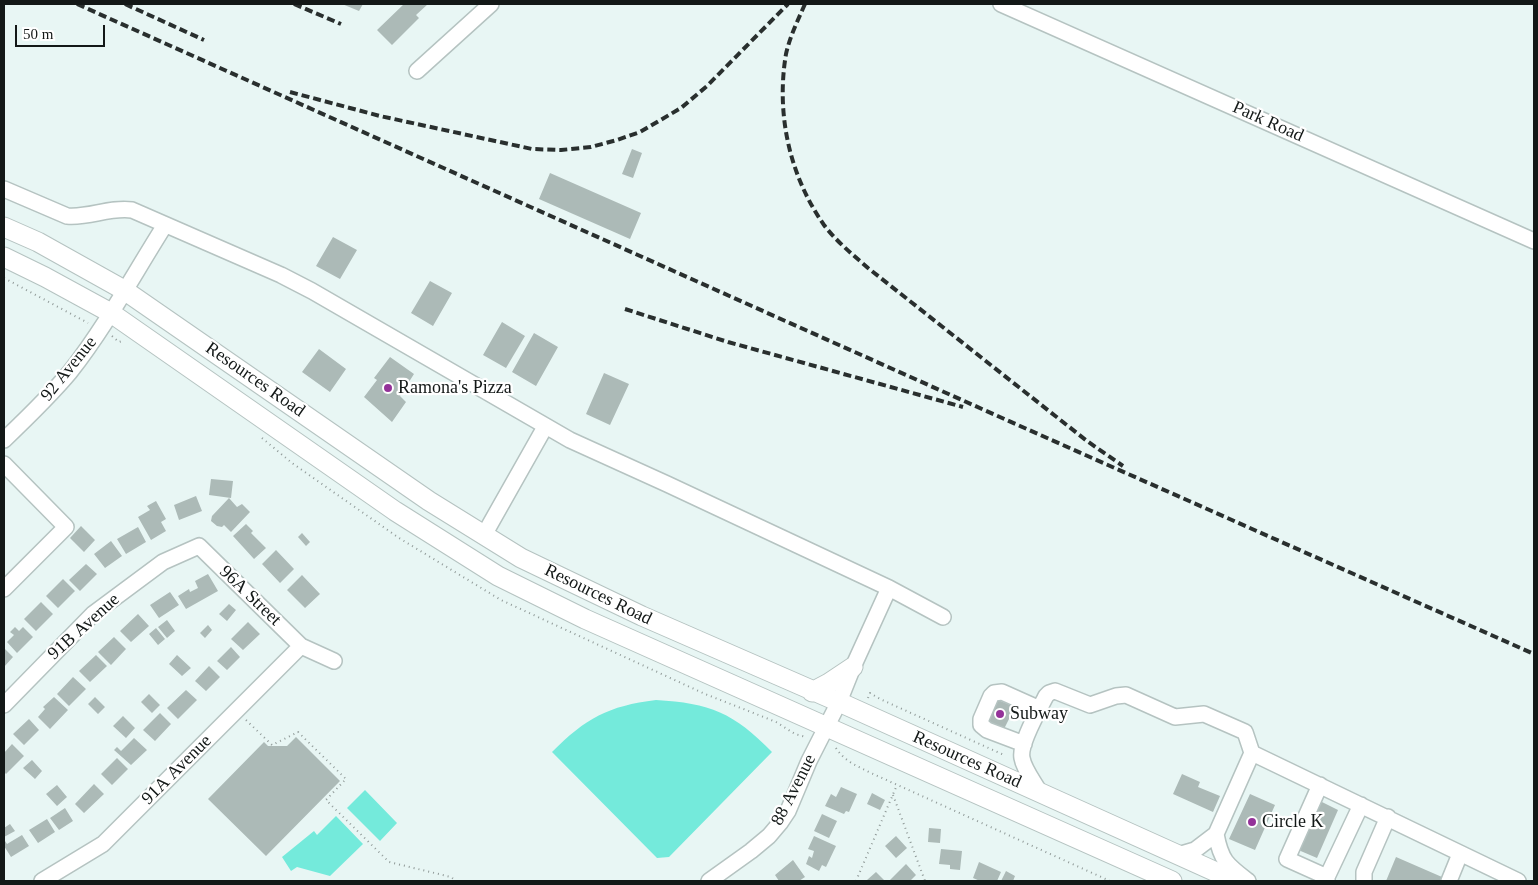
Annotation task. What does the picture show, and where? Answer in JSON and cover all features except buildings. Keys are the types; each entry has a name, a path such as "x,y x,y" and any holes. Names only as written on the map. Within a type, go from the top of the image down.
{"main road":[{"name":"Resources Road","path":"4,227 38,242 124,290 429,502 521,558 642,616 812,692 839,702 1236,881"},
{"name":"Resources Road","path":"4,257 111,313 395,511 498,576 586,619 1172,881"},
{"path":"812,692 853,667"}],"street":[{"path":"416,71 492,4"},
{"name":"Park Road","path":"1001,4 1534,241"},
{"path":"4,189 67,216 77,217 121,208 132,210 280,275 570,440 889,588 943,617"},
{"name":"92 Avenue","path":"4,440 69,372 111,313 165,225"},
{"path":"484,535 545,427"},
{"path":"4,464 66,527 4,589"},
{"name":"96A Street","path":"199,546 301,646 334,661"},
{"name":"91B Avenue","path":"4,705 93,614 163,562 199,546"},
{"name":"88 Avenue","path":"708,881 751,851 780,824 839,702 889,588"},
{"name":"91A Avenue","path":"42,881 102,844 301,646"},
{"path":"1040,793 1022,761 1021,753 1046,696 1055,691 1090,705 1116,696 1126,695 1175,717 1204,714 1241,729 1247,736 1252,753 1216,834 1195,850 1178,855"},
{"path":"1024,744 987,730 981,725 981,719 994,693 1002,692 1040,709"},
{"path":"1252,753 1518,881"},
{"path":"1320,785 1288,859 1327,879 1361,805"},
{"path":"1364,881 1364,872 1388,817"},
{"path":"1216,834 1220,852 1225,861 1248,881"},
{"path":"1449,881 1460,854"}],"path":[{"path":"4,278 84,320"},
{"path":"870,694 1004,755"},
{"path":"236,711 272,745 298,732 346,779 326,800 389,862 451,877 456,881"},
{"path":"837,749 838,754 852,764 1110,881"},
{"path":"856,881 897,785"},
{"path":"893,795 925,881"}],"green space":[{"path":"656,700 692,704 720,712 745,728 772,752 669,857 657,858 552,752 587,722 611,710"},
{"path":"365,790 397,823 380,841 347,808"},
{"path":"336,816 363,844 330,876 297,867 291,871 282,857 314,831 317,835"}],"railway":[{"path":"77,4 1534,654"},
{"path":"125,4 204,40"},
{"path":"294,4 341,24"},
{"path":"290,92 380,116 532,149 561,150 591,147 640,132 681,108 707,86 788,4"},
{"path":"805,4 786,54 783,76 784,121 788,143 802,185 824,225 839,242 868,268 1087,441 1123,466"},
{"path":"625,309 728,342 963,407"}],"place":[{"name":"Ramona's Pizza","path":"388,388"},
{"name":"Subway","path":"1000,714"},
{"name":"Circle K","path":"1252,822"}]}
